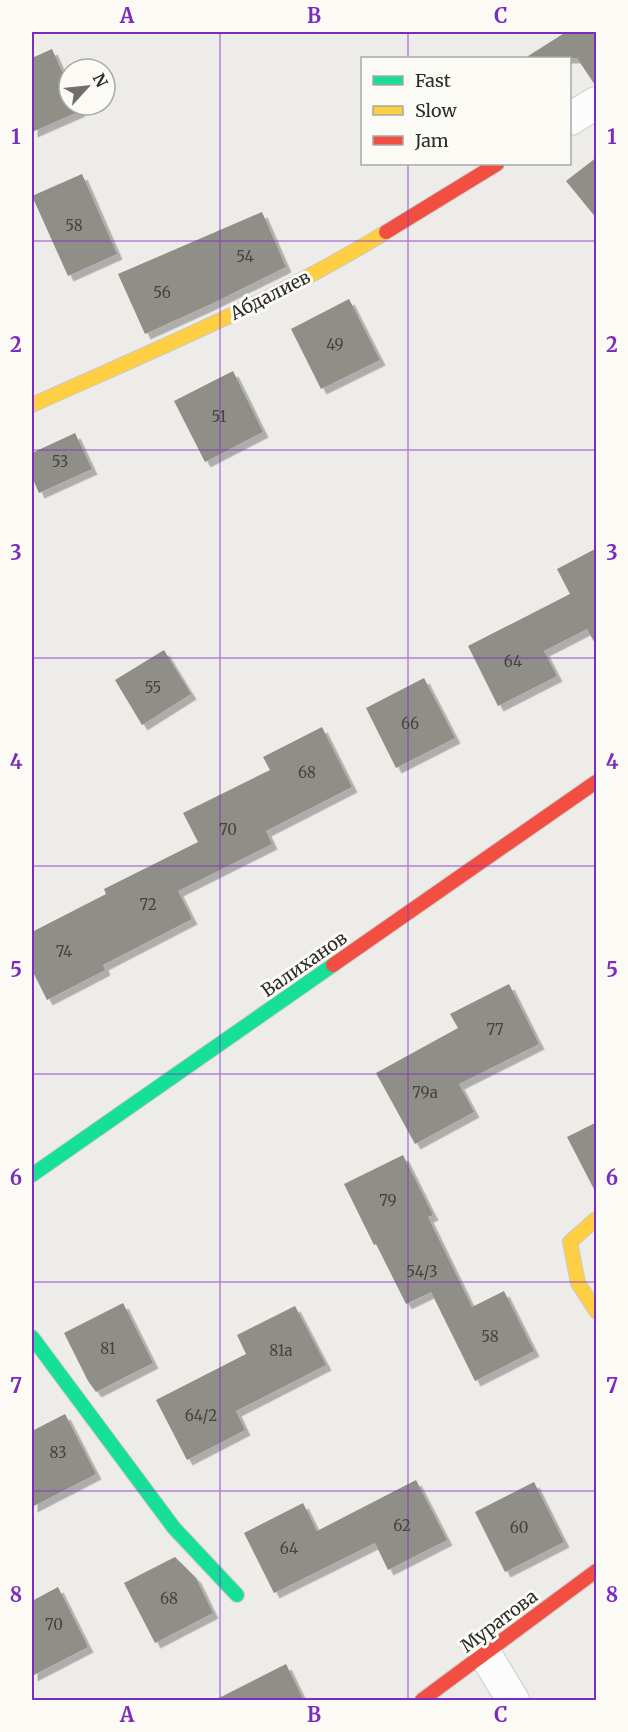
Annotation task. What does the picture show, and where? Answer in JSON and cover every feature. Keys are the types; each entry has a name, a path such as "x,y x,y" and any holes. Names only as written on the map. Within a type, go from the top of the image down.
{"street":[{"path":"571,118 597,103"},
{"name":"Абдалиев","path":"32,405 217,322 328,266 495,165"},
{"name":"Валиханов","path":"32,1175 597,782"},
{"path":"597,1219 570,1242 578,1283 597,1311"},
{"path":"32,1337 174,1528 237,1595"},
{"name":"Муратова","path":"422,1701 597,1571"},
{"path":"485,1654 513,1701"}],"building":[{"path":"566,32 597,32 597,85 577,58 527,57"},
{"path":"52,49 57,60 57,117 66,117 32,132 32,58"},
{"path":"597,157 597,219 566,181"},
{"path":"82,174 117,254 68,276 32,196"},
{"path":"262,212 286,267 145,334 118,274"},
{"path":"349,299 380,360 321,389 291,329"},
{"path":"233,371 263,432 205,462 174,401"},
{"path":"75,433 92,469 39,493 32,477 32,453"},
{"path":"597,548 597,647 587,629 544,651 557,676 498,706 468,646 570,594 557,569"},
{"path":"164,650 191,694 142,725 115,680"},
{"path":"424,678 455,738 396,768 366,708"},
{"path":"322,727 352,787 266,831 272,844 178,891 192,919 103,965 105,970 47,1000 32,970 32,932 106,894 104,889 198,842 183,813 270,770 263,757"},
{"path":"509,984 539,1044 459,1084 474,1112 415,1144 376,1073 458,1028 450,1014"},
{"path":"597,1122 597,1195 567,1137"},
{"path":"403,1155 433,1215 428,1217 472,1307 504,1291 534,1351 475,1381 431,1292 406,1304 344,1184"},
{"path":"123,1303 153,1363 96,1392 64,1333"},
{"path":"295,1306 326,1365 236,1411 245,1430 187,1460 156,1400 246,1354 237,1335"},
{"path":"65,1414 96,1474 32,1507 32,1431"},
{"path":"416,1480 447,1540 388,1570 375,1543 274,1593 244,1533 303,1503 317,1531"},
{"path":"534,1482 564,1542 505,1572 475,1512"},
{"path":"175,1557 196,1578 213,1613 155,1643 124,1583"},
{"path":"58,1587 88,1647 32,1676 32,1601"},
{"path":"286,1664 304,1701 213,1701"}],"traffic: fast":[{"path":"32,1175 333,965"},
{"path":"32,1337 174,1528 237,1595"}],"traffic: slow":[{"path":"32,405 256,303 344,257 386,232"},
{"path":"596,1219 570,1242 578,1283 596,1311"}],"traffic: jam":[{"path":"386,232 495,165"},
{"path":"333,965 596,782"},
{"path":"422,1700 596,1571"}]}
